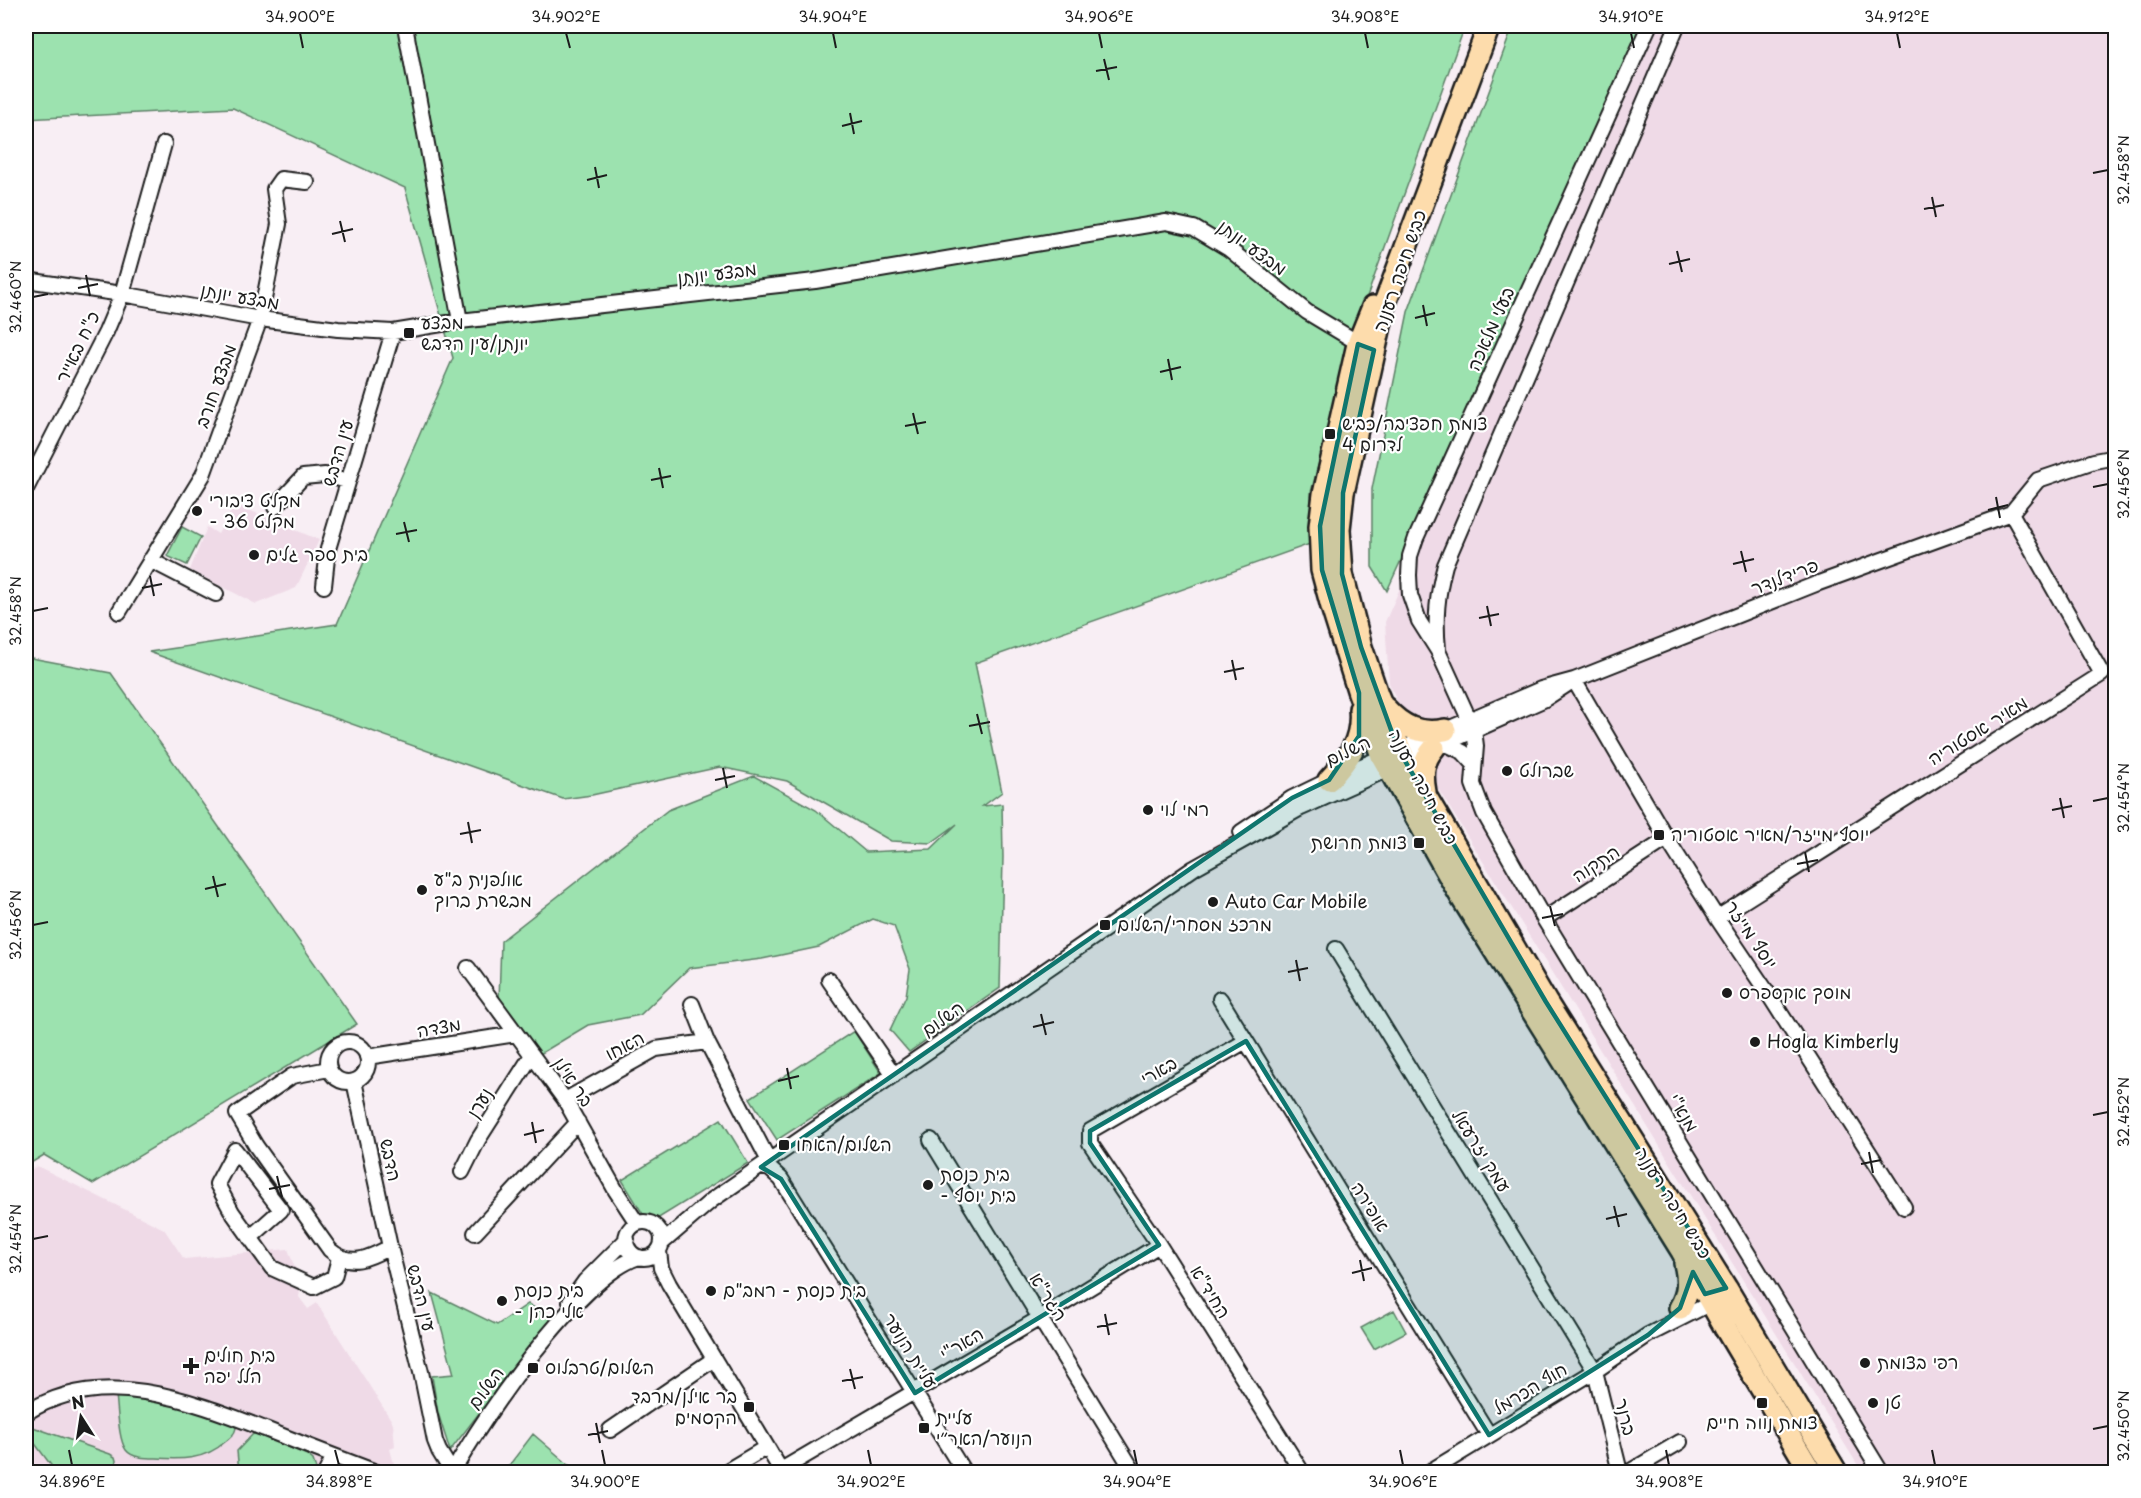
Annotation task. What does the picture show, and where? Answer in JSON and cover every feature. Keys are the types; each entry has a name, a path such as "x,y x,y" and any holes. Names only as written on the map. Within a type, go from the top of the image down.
{"highway":[{"name":"כביש חיפה רעננה","path":"1476,26 1366,347 1324,494 1320,526 1322,570 1359,693 1394,758 1462,898 1682,1251 1811,1473"},
{"name":"כביש חיפה רעננה","path":"1489,26 1385,303 1366,347 1339,529 1342,574 1361,647 1381,703 1394,758 1426,799 1546,1002 1726,1288 1836,1473"},
{"path":"1329,780 1342,765 1359,736 1361,716 1359,693"},
{"path":"1381,703 1394,718 1411,728 1430,733 1441,740 1429,754 1423,771 1426,799"},
{"path":"1682,1251 1688,1277 1688,1289 1682,1312 1703,1315 1726,1329"}],"street":[{"path":"405,26 460,321"},
{"name":"בעלי מלאכה","path":"1471,725 1438,651 1419,621 1410,595 1410,556 1416,538 1650,26"},
{"name":"בעלי מלאכה","path":"1438,651 1435,621 1438,593 1445,565 1677,26"},
{"name":"כ\"ח באייר","path":"26,489 106,332 122,294 164,144"},
{"name":"מבצע חורב","path":"119,612 203,475 260,319 279,224 274,189 281,179 307,182"},
{"name":"מבצע יונתן","path":"26,280 122,294 260,319 338,329 393,332 460,321 815,281 1166,222 1194,228 1229,249 1307,312 1366,347"},
{"name":"עין הדבש","path":"324,586 328,549 393,332"},
{"path":"2011,513 2038,480 2094,461 2115,457"},
{"path":"275,507 303,477 326,475 347,481"},
{"name":"פרידלנדר","path":"1394,758 1441,740 1471,725 1545,699 1574,680 1816,584 2011,513"},
{"name":"מאיר אסטוריה","path":"1717,918 2102,674 2011,513"},
{"path":"150,560 216,594"},
{"name":"יוסף מייזר","path":"1574,680 1667,839 1904,1207"},
{"name":"מנא\"י","path":"1471,725 1476,746 1473,784 1484,813 1544,919 1881,1473"},
{"path":"1441,740 1463,752 1474,764"},
{"name":"פרידלנדר","path":"1394,758 1441,740"},
{"name":"השלום","path":"653,1224 673,1220 712,1200 1292,798 1329,780 1394,758"},
{"name":"השלום","path":"1194,868 1394,758"},
{"name":"התקוה","path":"1544,919 1667,839"},
{"name":"עמק יזרעאל","path":"1336,949 1595,1371"},
{"name":"בר אילן","path":"468,968 565,1100 616,1191 637,1223"},
{"path":"830,980 894,1075"},
{"name":"אופירה","path":"1220,999 1489,1435"},
{"path":"692,1004 707,1042 765,1164"},
{"name":"מצדה","path":"368,1057 516,1034"},
{"name":"בארי","path":"1090,1131 1246,1041"},
{"name":"האחו","path":"565,1100 656,1049 707,1042"},
{"path":"349,1043 361,1047 368,1057 364,1075 354,1082 337,1079 329,1069 328,1063 332,1051 342,1044 349,1043"},
{"name":"נערן","path":"462,1172 478,1140 532,1055"},
{"path":"250,1238 281,1210 235,1150 217,1184 232,1212 250,1238 272,1269 314,1287 334,1277 339,1258 330,1250 256,1146 237,1114 292,1076 329,1069"},
{"name":"הדבש","path":"354,1082 390,1247"},
{"path":"475,1233 578,1122"},
{"name":"החיד\"א","path":"1090,1131 1090,1143 1159,1245 1302,1473"},
{"name":"הגר\"א","path":"931,1140 1134,1473"},
{"name":"עליית הנוער","path":"765,1164 781,1179 964,1473"},
{"name":"השלום","path":"661,1247 712,1200"},
{"path":"661,1247 649,1257 639,1257 628,1248 628,1231 637,1223 642,1222 653,1224 661,1233 661,1247 661,1268 669,1284 781,1471"},
{"name":"השלום","path":"553,1330 585,1281 627,1239"},
{"name":"האר\"י","path":"781,1471 915,1393 1159,1245"},
{"name":"עין הדבש","path":"339,1258 352,1261 371,1256 390,1247 421,1372 435,1441 453,1473"},
{"name":"השלום","path":"453,1473 490,1411 553,1330 575,1305 608,1274 622,1264 639,1257"},
{"name":"חוף הכרמל","path":"1429,1473 1595,1371 1682,1312 1726,1288"},
{"path":"610,1430 714,1359"},
{"name":"ברנר","path":"1595,1371 1620,1473"},
{"path":"26,1413 51,1400 88,1390 124,1389 143,1392 212,1408 376,1473"},
{"path":"1629,1473 1680,1442"},
{"path":"725,1473 766,1447"},
{"path":"326,1473 334,1456"}],"highlighted area":[{"path":"1358,344 1374,350 1343,493 1342,574 1361,647 1398,749 1546,1002 1726,1288 1705,1294 1693,1272 1680,1308 1648,1335 1489,1435 1246,1041 1090,1131 1090,1143 1159,1245 915,1393 781,1179 761,1167 1292,798 1329,780 1359,736 1359,693 1322,570 1320,526"}],"shaded area":[{"path":"1649,26 2115,26 2115,1472 1862,1472 1433,781 1389,683 1385,622"},
{"name":"בית ספר גלים","path":"235,504 319,540 296,588 256,604 190,570 207,527 218,534"},
{"name":"בית חולים הלל יפה","path":"37,1166 164,1229 184,1259 288,1249 301,1285 299,1297 308,1309 317,1303 393,1423 395,1447 390,1449 395,1468 404,1472 26,1472 26,1173"}],"green space":[{"path":"26,26 1465,26 1356,327 1311,492 1310,544 975,663 1002,792 983,806 1002,804 1000,988 909,1052 890,1030 906,996 910,969 894,926 873,919 819,947 762,959 689,968 640,1015 588,1025 540,1054 499,1000 501,941 668,810 754,776 816,810 866,852 931,849 957,824 931,843 891,841 787,781 720,767 592,795 563,799 149,652 337,624 453,358 405,188 233,108 26,119"},
{"path":"1513,26 1644,26 1387,591 1372,567 1372,489 1408,312"},
{"path":"182,527 201,537 187,565 167,556"},
{"path":"26,657 111,673 357,1024 93,1184 44,1155 26,1166"},
{"path":"854,1031 881,1073 777,1140 750,1098"},
{"path":"721,1119 748,1163 649,1224 622,1180"},
{"path":"432,1293 497,1325 528,1304 552,1318 450,1451 438,1413 432,1376 454,1374"},
{"path":"1394,1310 1406,1332 1374,1349 1361,1328"},
{"path":"116,1395 161,1401 206,1413 236,1428 233,1434 217,1448 201,1456 175,1459 135,1456 129,1453 123,1445"},
{"path":"30,1426 110,1454 115,1457 119,1472 56,1472 27,1433 26,1429"},
{"path":"253,1434 261,1435 307,1455 313,1460 317,1472 239,1472 237,1451"},
{"path":"533,1434 577,1472 504,1472"}],"place":[{"name":"מבצע יונתן/עין הדבש","path":"409,333"},
{"name":"צומת חפציבה/כביש 4 לדרום","path":"1330,434"},
{"name":"מקלט ציבורי - מקלט 36","path":"197,511"},
{"name":"בית ספר גלים","path":"254,555"},
{"name":"שברולט","path":"1507,771"},
{"name":"רמי לוי","path":"1148,810"},
{"name":"יוסף מייזר/מאיר אסטוריה","path":"1659,835"},
{"name":"צומת חרושת","path":"1419,843"},
{"name":"אולפנית ב\"ע מבשרת ברוך","path":"422,890"},
{"name":"Auto Car Mobile","path":"1213,902"},
{"name":"מרכז מסחרי/השלום","path":"1105,925"},
{"name":"מוסך אקספרס","path":"1727,993"},
{"name":"Hogla Kimberly","path":"1755,1042"},
{"name":"השלום/האחו","path":"784,1145"},
{"name":"בית כנסת - בית יוסף","path":"928,1185"},
{"name":"בית כנסת - רמב\"ם","path":"711,1291"},
{"name":"בית כנסת - אלי כהן","path":"502,1301"},
{"name":"רפי בצומת","path":"1865,1363"},
{"name":"בית חולים הלל יפה","path":"191,1366"},
{"name":"השלום/טרבלוס","path":"533,1368"},
{"name":"צומת נווה חיים","path":"1762,1403"},
{"name":"טן","path":"1873,1403"},
{"name":"בר אילן/מרבד הקסמים","path":"749,1407"},
{"name":"עליית הנוער/האר״י","path":"924,1428"}]}
